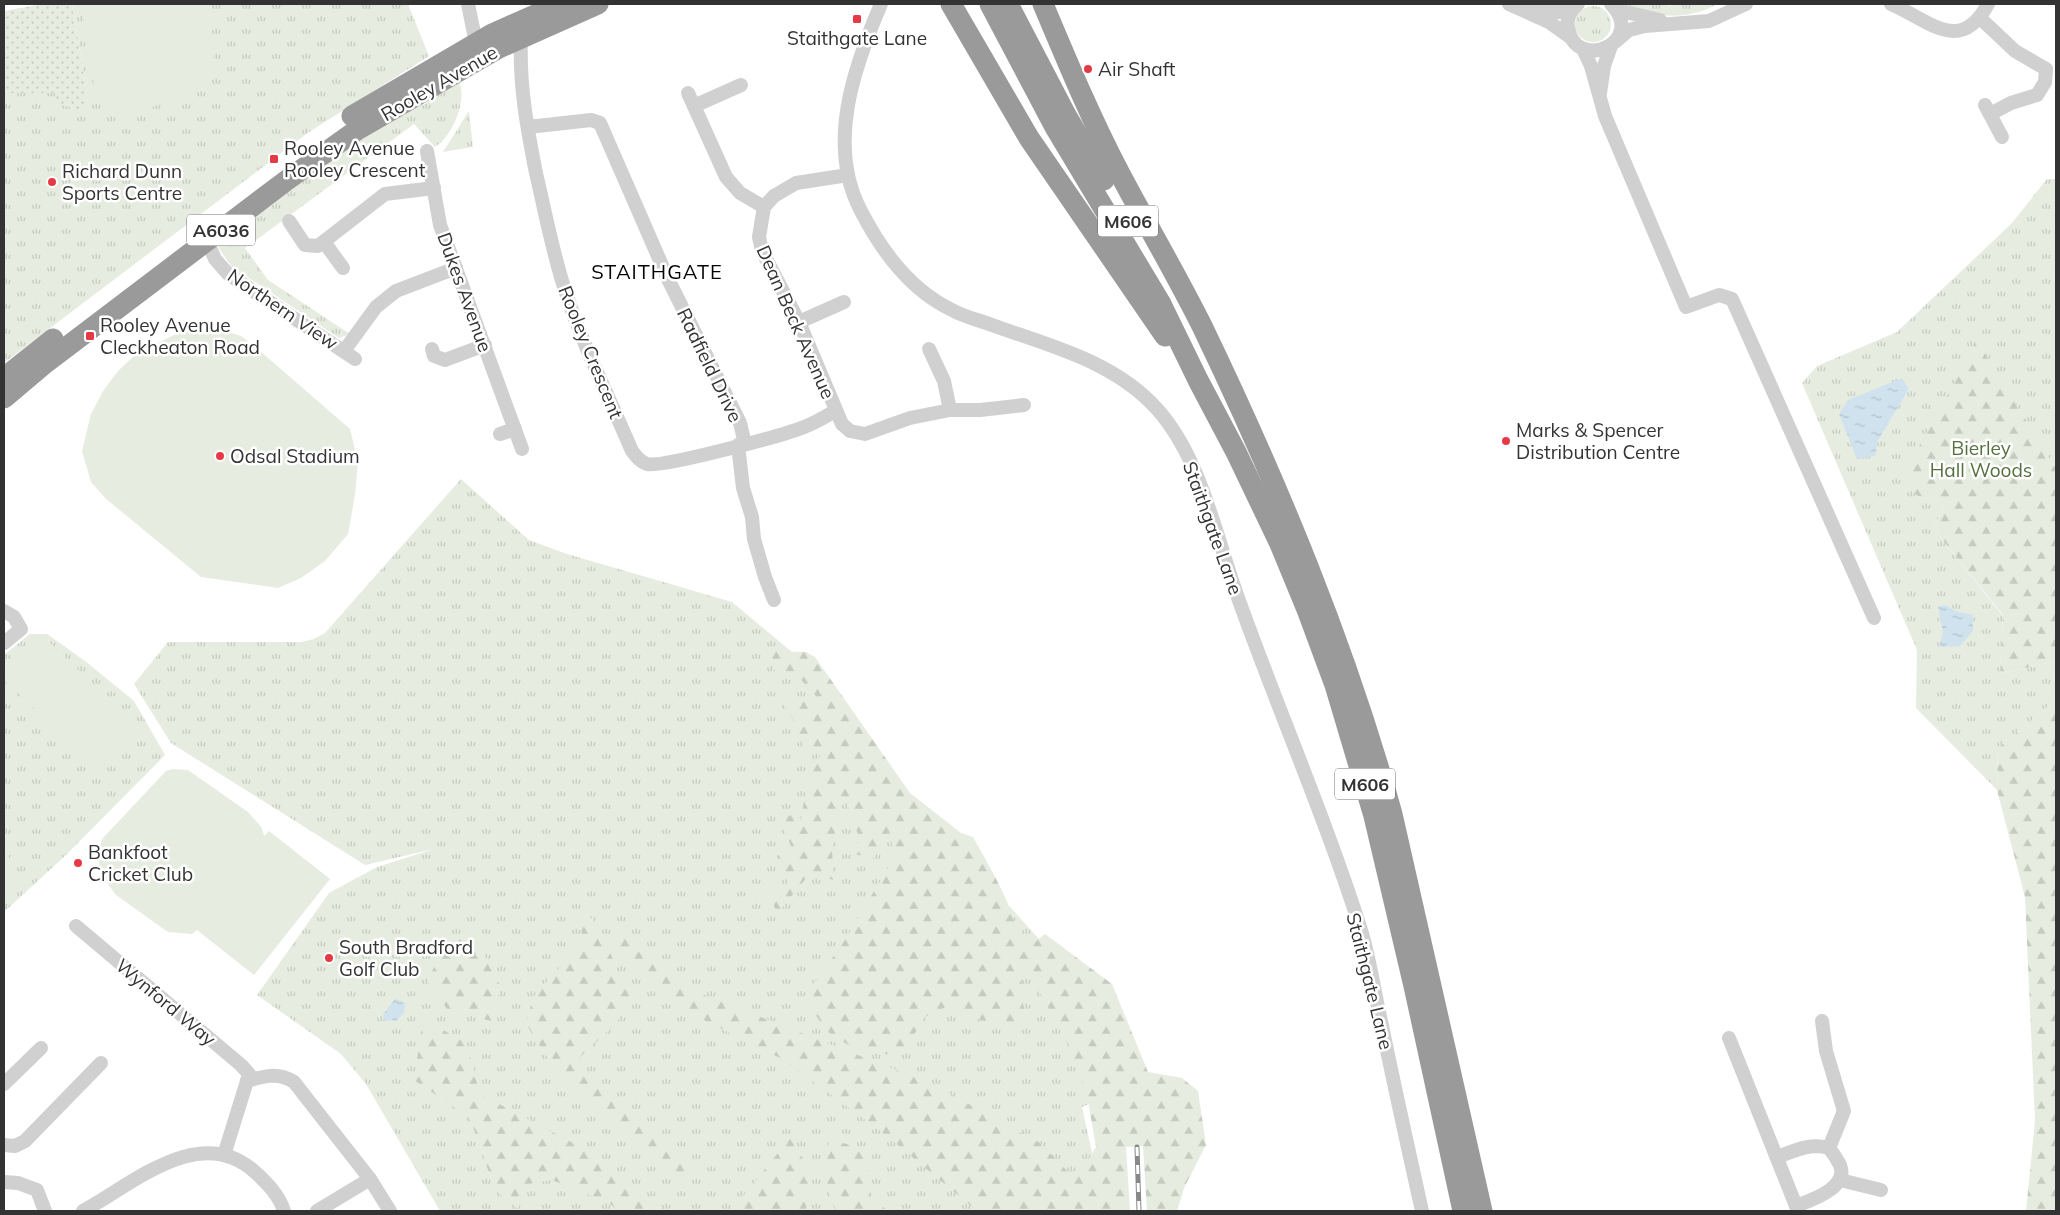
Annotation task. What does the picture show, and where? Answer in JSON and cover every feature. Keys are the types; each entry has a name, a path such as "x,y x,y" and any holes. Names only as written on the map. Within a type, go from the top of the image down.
{"highway":[{"name":"Rooley Avenue","path":"4,378 277,169 341,124 476,43 560,4"},
{"name":"Rooley Avenue","path":"4,398 43,365 357,130 434,84 521,38 598,4"},
{"name":"M606","path":"951,4 1029,138 1155,322 1198,380"},
{"name":"M606","path":"990,4 1054,127 1161,304 1280,544 1335,685 1374,816 1414,986 1463,1211"},
{"name":"M606","path":"1008,4 1066,115 1253,436"},
{"name":"M606","path":"1043,4 1095,123 1201,325 1253,436 1326,609 1374,752 1419,929 1482,1211"}],"street":[{"path":"468,4 476,43"},
{"name":"Staithgate Lane","path":"881,4 861,58 847,105 845,139 848,175 858,207 880,246 911,282 951,310 1076,355 1114,373 1158,410 1180,441 1199,484 1239,601 1362,933 1422,1211"},
{"path":"1509,4 1549,22 1570,36 1583,49 1591,66 1599,99 1635,190 1686,307 1719,295 1732,299 1874,618"},
{"path":"1523,4 1554,12 1574,8"},
{"path":"1583,49 1598,51 1613,44 1629,30 1645,26 1695,24 1708,21 1746,4"},
{"path":"1891,4 1911,12 1942,30 1961,32 1980,18 1988,4"},
{"path":"1614,7 1656,20 1695,24"},
{"path":"1599,99 1604,66 1613,44 1621,31 1621,21 1614,7"},
{"path":"1570,36 1567,22 1574,8"},
{"path":"1980,18 2015,50 2051,66 2045,82 2037,95 1987,109 2002,138"},
{"name":"Rooley Crescent","path":"521,38 520,64 528,127 547,223 564,287 588,354 632,451 638,459 647,464 658,464 741,445 803,428 835,411"},
{"path":"694,106 741,85"},
{"path":"688,93 726,177 740,193 764,207 774,196 796,183 848,175"},
{"name":"Radfield Drive","path":"528,127 591,120 600,124 668,279 740,423 743,488 752,517 754,539 774,600"},
{"name":"Dukes Avenue","path":"427,151 440,225 522,449"},
{"path":"289,221 305,245 318,246 385,194 434,188"},
{"name":"Dean Beck Avenue","path":"764,207 759,237 762,251 798,322 835,411 842,424 850,431 865,434 910,418 950,410 980,410 1024,405"},
{"name":"Northern View","path":"207,242 215,259 228,274 350,355 368,316 390,296 456,268"},
{"path":"324,242 343,268"},
{"path":"798,322 844,302"},
{"path":"432,349 434,356 445,360 485,345"},
{"path":"929,349 944,381 950,410"},
{"path":"500,434 515,429"},
{"path":"4,611 14,617 21,629 4,643"},
{"name":"Wynford Way","path":"76,926 241,1065 249,1074 246,1081"},
{"path":"1822,1020 1826,1050 1844,1111 1829,1148"},
{"path":"1729,1038 1778,1157 1797,1209 1820,1196 1840,1180 1841,1166 1829,1148 1817,1144 1805,1146 1778,1157"},
{"path":"4,1084 41,1048"},
{"path":"4,1144 15,1146 25,1141 101,1063"},
{"path":"224,1155 246,1081 269,1075 284,1076 294,1082 370,1179 390,1211"},
{"path":"4,1140 4,1152"},
{"path":"84,1211 152,1169 174,1158 197,1154 224,1155 248,1166 270,1186 284,1211"},
{"path":"317,1211 370,1179"},
{"path":"1840,1180 1882,1190"},
{"path":"4,1182 18,1183 37,1190 46,1211"}],"green space":[{"path":"43,4 72,4 87,93 85,111 56,104 55,93 4,93 4,11"},
{"path":"72,4 408,4 429,56 309,132 4,363 4,93 55,93 85,110 87,93"},
{"path":"86,4 206,4 214,51 212,80 186,94 142,111 112,112 96,99 83,17"},
{"path":"1626,4 1668,4 1668,6 1677,4 1717,4 1695,13 1672,16 1648,13"},
{"path":"1593,6 1606,11 1611,24 1606,37 1593,42 1580,37 1575,24 1580,11"},
{"path":"458,80 461,88 461,97 457,116 447,135 435,147 414,124 245,248 268,280 350,334 339,338 231,266 218,247 219,243 328,160 391,119 425,104"},
{"path":"469,111 473,147 443,152"},
{"path":"2047,179 2056,179 2056,469 2053,464 1916,495 1945,506 1933,528 2003,616 2000,674 2056,661 2056,700 1998,748 1997,790 1916,708 1917,650 1802,383 1817,366 1897,332 2012,223","holes":["1902,379 1909,389 1878,441"]},
{"name":"Odsal Stadium","path":"213,327 241,336 350,429 358,462 355,495 348,534 325,561 301,578 278,588 201,577 105,498 91,482 82,451 91,414 103,391 118,371 136,354 186,329"},
{"name":"Bierley Hall Woods","path":"1977,341 2056,469 2056,661 2000,674 2003,615 1933,528 1945,506 1916,495 1906,470"},
{"path":"461,479 529,540 567,554 732,602 805,663 853,726 981,880 1011,908 1038,938 1060,947 1117,1092 1082,1107 1094,1162 1078,1188 673,999 791,1055 987,1211 440,1211 366,1084 341,1054 257,995 329,893 377,867 434,849 365,865 171,743 134,684 168,642 301,642 314,639 325,633"},
{"path":"30,634 47,634 85,661 134,701 165,755 66,855 4,912 4,655"},
{"path":"45,638 140,729 99,771 4,680"},
{"path":"772,651 806,652 815,657 910,793 961,833 973,837 1010,908 1019,939 1021,954 1045,934 1112,984 1148,1072 1182,1078 1198,1091 1206,1145 1184,1188 1177,1211 1147,1211 1143,1146 1126,1147 1130,1211 977,1211 887,1136 784,1060 692,1014 610,949 619,928 674,983 932,1084 1040,1143 1076,1180 1096,1147 1087,1095 1064,1035 1021,960 1024,1025 974,1019 950,1005 925,1017 901,1056 856,1050 828,1032 803,998 841,946 894,858 890,832 874,858 849,853 861,839 843,795 839,826 832,838 833,880 811,872 778,913 765,892 790,888 777,856 791,846 782,824 787,816 793,815 801,820 806,788 820,755 804,749 793,719 782,702 808,702 816,696 794,672 773,670"},
{"path":"2056,700 2056,1211 2026,1211 2035,1121 2025,897 1997,790 1998,748"},
{"path":"173,769 188,770 248,812 262,828 264,836 269,831 330,879 254,975 197,930 192,934 168,932 116,895 100,873 98,850 103,838 166,771"},
{"path":"4,843 19,885 4,890"},
{"path":"584,913 598,923 618,972 636,987 617,1022 577,1060 574,1068 691,1169 685,1179 554,1068 526,1024 533,997 580,945"},
{"path":"464,932 476,939 501,987 491,1021 447,1009 427,981 442,952"},
{"path":"423,1018 467,1044 480,1094 598,1156 666,1211 619,1211 609,1203 552,1180 529,1184 518,1209 495,1190 470,1118 414,1080"},
{"path":"791,1137 809,1170 806,1211 731,1211"},
{"path":"830,1140 867,1149 871,1197 888,1211 835,1211 822,1165"}],"water":[{"path":"1902,378 1909,389 1878,441 1875,456 1857,459 1839,414 1848,400"},
{"path":"1946,605 1955,611 1973,615 1973,631 1960,646 1939,647 1943,632 1938,607"},
{"path":"397,999 405,1003 404,1013 396,1021 384,1020 383,1015 394,1000"}],"railway":[{"path":"1137,1147 1139,1211"}],"place":[{"name":"Staithgate Lane","path":"857,19"},
{"name":"Air Shaft","path":"1088,69"},
{"name":"Rooley Avenue Rooley Crescent","path":"274,159"},
{"name":"Richard Dunn Sports Centre","path":"52,182"},
{"name":"Rooley Avenue Cleckheaton Road","path":"90,336"},
{"name":"Marks & Spencer Distribution Centre","path":"1506,441"},
{"name":"Odsal Stadium","path":"220,456"},
{"name":"Bankfoot Cricket Club","path":"78,863"},
{"name":"South Bradford Golf Club","path":"329,958"}],"district":[{"name":"STAITHGATE","path":"657,271"}]}
